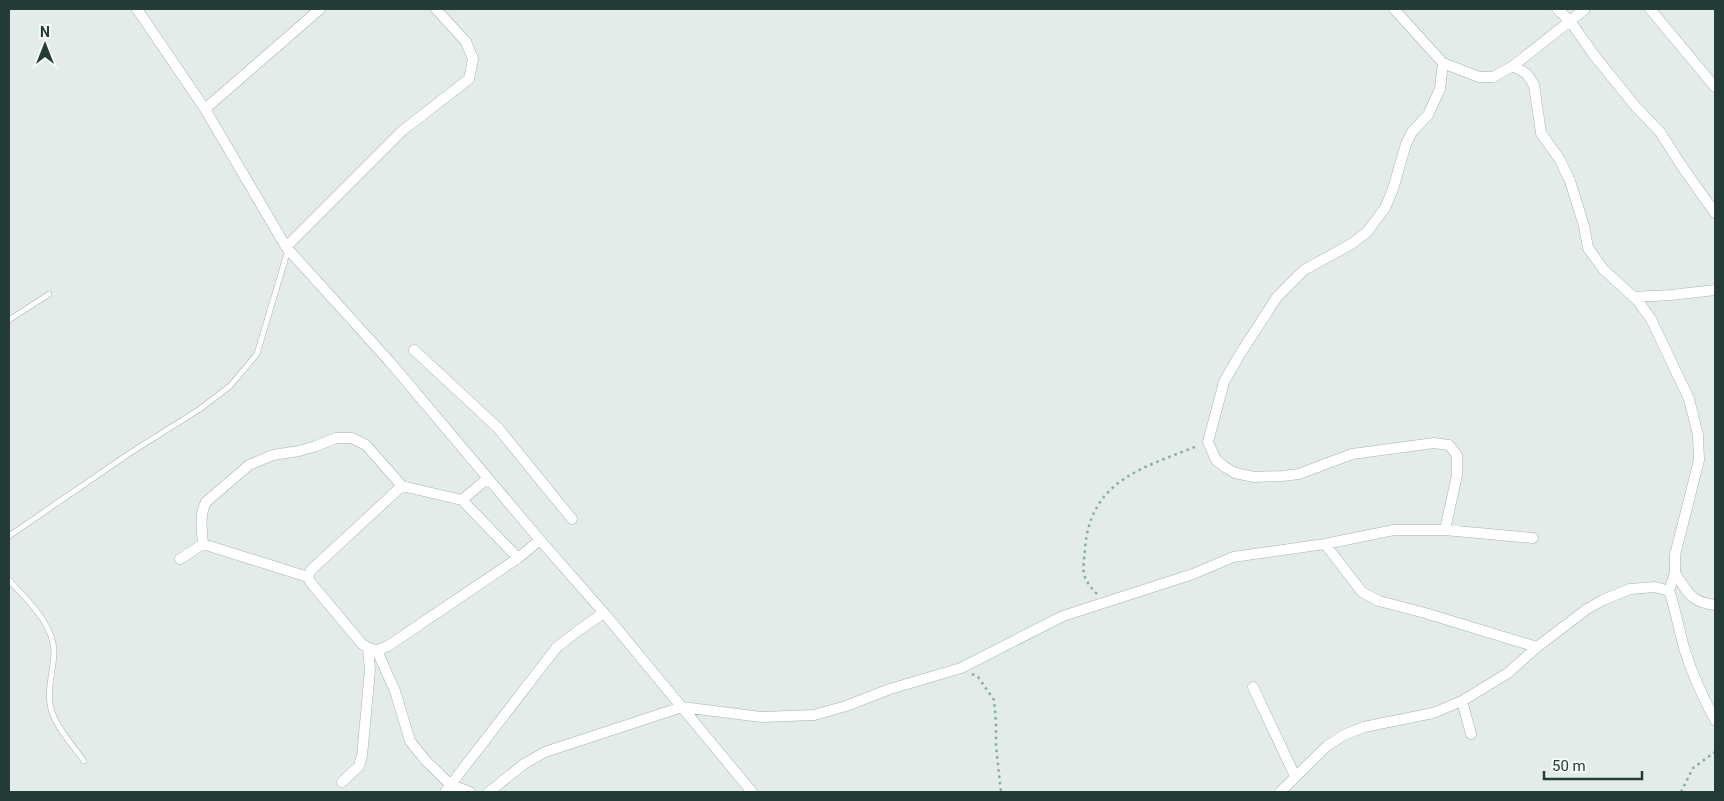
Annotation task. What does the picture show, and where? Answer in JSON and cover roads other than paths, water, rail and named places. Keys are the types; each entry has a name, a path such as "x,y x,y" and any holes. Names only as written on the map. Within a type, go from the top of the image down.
{"street":[{"path":"138,9 205,109 287,249 390,362 604,613 752,792"},
{"path":"205,109 320,9"},
{"path":"287,249 402,131 468,79 473,59 466,42 436,9"},
{"path":"1394,9 1443,63 1479,77 1493,77 1514,66 1585,9"},
{"path":"1558,9 1570,21 1636,108 1660,132 1715,212"},
{"path":"1650,9 1715,86"},
{"path":"1443,63 1440,89 1428,115 1412,132 1406,144 1393,189 1385,208 1367,232 1353,243 1304,270 1277,296 1224,382 1208,442 1216,460 1224,467 1235,473 1254,477 1299,474 1352,454 1381,449 1434,443 1449,446 1457,455 1457,475 1445,530"},
{"path":"1514,66 1527,74 1534,85 1541,134 1560,160 1570,181 1584,226 1588,248 1604,270 1633,297 1651,319 1689,399 1698,435 1699,460 1675,555 1674,573 1669,591 1674,603 1676,620 1686,652 1701,694 1715,720"},
{"path":"1633,297 1715,290"},
{"path":"414,350 498,428 572,519"},
{"path":"203,544 201,523 202,510 206,502 250,465 273,455 299,451 336,438 352,438 366,445 402,486 462,500 518,558"},
{"path":"462,500 488,478"},
{"path":"308,577 312,570 402,486"},
{"path":"489,792 524,764 545,752 682,707 761,717 814,715 846,706 890,689 961,668 1056,619 1193,574 1233,557 1325,544 1394,530 1445,530 1533,538"},
{"path":"203,544 308,577 362,644 373,649 388,646 518,558 540,540"},
{"path":"180,559 203,544"},
{"path":"1325,544 1362,592 1379,601 1537,647"},
{"path":"1674,573 1688,593 1696,600 1715,604"},
{"path":"1280,792 1327,746 1344,735 1364,728 1434,713 1462,701 1508,673 1537,647 1587,609 1603,600 1630,589 1655,587 1669,591"},
{"path":"448,788 557,647 604,613"},
{"path":"342,782 359,766 362,756 373,649"},
{"path":"373,649 395,691 410,741 448,788 470,792"},
{"path":"1253,687 1296,776"},
{"path":"1462,701 1471,734"}],"lane":[{"path":"9,536 130,453 200,409 230,386 257,354 287,249"},
{"path":"9,320 49,294"},
{"path":"9,580 40,616 49,632 54,650 49,695 52,713 84,761"}]}
